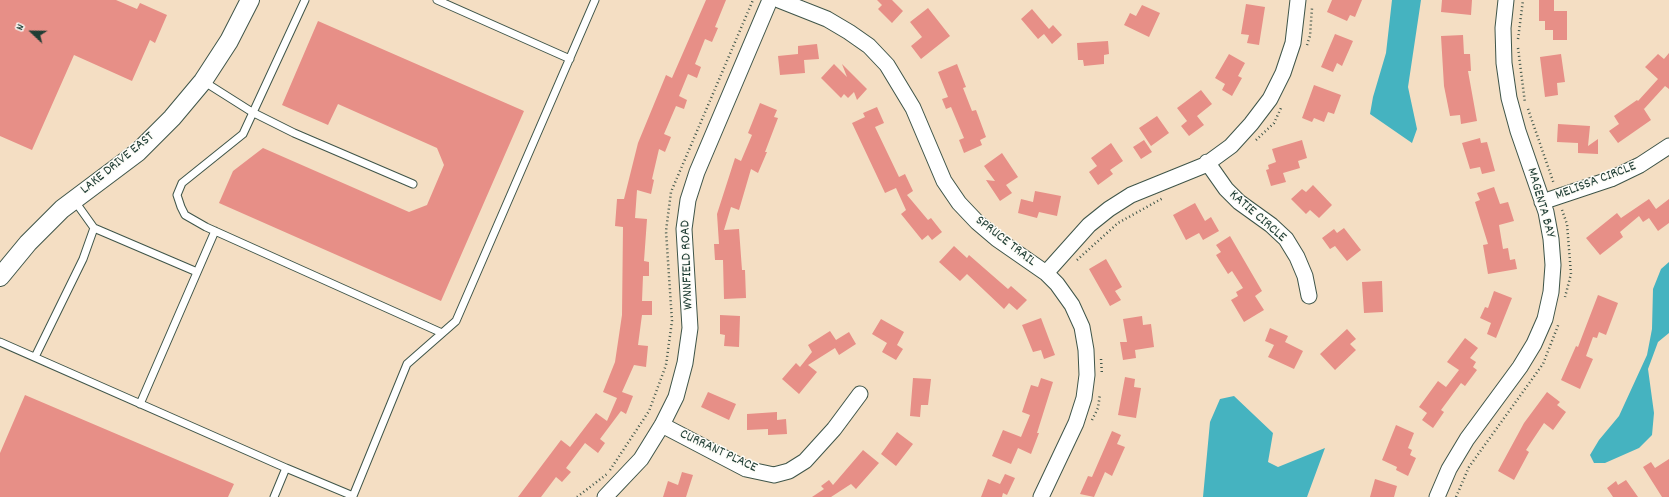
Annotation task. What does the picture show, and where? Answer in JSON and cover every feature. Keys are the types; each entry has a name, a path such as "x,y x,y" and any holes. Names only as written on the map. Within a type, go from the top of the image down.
{"street":[{"name":"LAKE DRIVE EAST","path":"0,277 28,243 62,209 138,152 172,118 203,81 229,41 250,0"},
{"name":"WYNNFIELD ROAD","path":"605,497 641,459 662,425 676,397 685,363 690,328 684,229 688,200 697,172 770,0"},
{"name":"SPRUCE TRAIL","path":"779,0 827,19 849,32 869,46 887,64 902,86 944,181 959,203 977,222 997,239 1046,273 1057,284 1072,304 1082,327 1086,350 1087,376 1084,398 1076,423 1041,497"},
{"path":"1046,273 1089,225 1109,209 1131,195 1185,173 1207,162 1231,146 1252,124 1270,99 1283,73 1293,43 1298,0"},
{"name":"MAGENTA BAY","path":"1437,497 1449,469 1467,439 1520,367 1534,344 1545,319 1551,292 1554,265 1551,239 1542,202 1518,131 1509,98 1504,63 1503,35 1506,0"},
{"name":"MELISSA CIRCLE","path":"1542,202 1611,179 1640,165 1669,146"},
{"name":"KATIE CIRCLE","path":"1207,162 1226,189 1239,202 1271,224 1286,239 1297,257 1305,276 1309,296"},
{"name":"CURRANT PLACE","path":"662,425 746,468 758,473 774,475 789,471 805,461 834,429 860,394"}],"lane":[{"path":"305,0 243,134 193,172 182,183 177,195 185,215 215,231 442,333"},
{"path":"437,0 570,59"},
{"path":"1,345 35,357 353,496 407,364 456,322 596,0"},
{"path":"203,81 252,112 294,134 413,184"},
{"path":"74,200 94,228 197,272"},
{"path":"35,357 83,259 94,228"},
{"path":"140,404 215,231"},
{"path":"274,497 286,468"}],"path":[{"path":"1523,0 1518,43 1526,104 1567,224 1571,274 1564,302"},
{"path":"1456,497 1468,467 1543,364 1561,316"}],"water":[{"path":"1392,0 1421,0 1408,87 1417,129 1412,143 1370,114 1373,97 1386,53"},
{"path":"1669,262 1669,333 1658,342 1648,369 1654,413 1652,435 1639,448 1605,463 1594,463 1590,455 1599,440 1619,416 1647,355 1652,329 1653,289 1661,269"},
{"path":"1234,396 1273,433 1268,462 1278,467 1325,448 1307,497 1203,497 1210,422 1220,399"}],"building":[{"path":"0,0 116,0 137,9 140,3 167,15 155,43 150,40 132,81 74,55 32,150 0,136"},
{"path":"706,0 726,0 715,27 718,28 712,42 705,39 695,64 701,67 697,78 688,74 679,96 687,100 684,109 676,106 664,134 671,137 665,152 659,149 652,179 654,180 651,194 637,190 635,218 647,219 644,261 649,262 649,276 643,276 642,301 652,301 652,315 642,315 638,345 648,346 646,367 634,365 622,392 633,396 626,414 621,411 600,439 605,443 598,453 585,443 566,468 571,472 562,482 556,477 541,497 518,497 561,440 570,447 596,413 607,421 617,398 603,392 615,362 622,315 623,227 615,226 617,199 624,199 638,143 666,75 672,78"},
{"path":"877,0 892,0 903,11 892,23 878,9 882,5"},
{"path":"1332,0 1362,0 1355,17 1350,15 1347,21 1327,12"},
{"path":"1442,0 1472,0 1471,15 1441,12"},
{"path":"1539,0 1554,0 1554,11 1567,11 1567,40 1553,40 1553,30 1545,30 1545,21 1539,21"},
{"path":"1246,4 1265,7 1259,45 1247,43 1249,35 1241,34"},
{"path":"1142,5 1160,13 1149,37 1124,25 1130,13 1136,16"},
{"path":"928,8 950,36 921,59 911,46 922,37 910,22"},
{"path":"1032,9 1049,29 1053,25 1062,35 1052,44 1044,34 1038,39 1021,19"},
{"path":"318,21 524,111 441,301 219,203 233,171 263,148 409,212 427,205 444,165 437,148 338,104 328,125 282,105"},
{"path":"1335,34 1353,41 1342,66 1337,63 1333,72 1321,67"},
{"path":"1463,35 1464,54 1470,54 1471,71 1468,71 1477,121 1461,124 1460,115 1450,116 1444,86 1441,36"},
{"path":"1108,41 1109,54 1104,55 1104,64 1084,66 1083,60 1078,60 1077,43"},
{"path":"817,44 819,59 804,60 805,73 780,75 778,56 798,54 798,46"},
{"path":"1669,53 1669,89 1665,86 1644,109 1642,106 1651,120 1618,143 1609,131 1619,124 1614,116 1637,100 1638,101 1658,79 1645,67 1658,54 1664,59"},
{"path":"1229,54 1245,63 1238,76 1242,78 1232,96 1222,90 1225,84 1215,78"},
{"path":"1561,54 1565,82 1557,83 1558,95 1545,97 1540,57"},
{"path":"834,64 847,77 842,64 867,89 857,100 854,92 848,98 844,94 841,98 821,78"},
{"path":"957,64 966,87 963,88 972,111 976,110 986,137 980,140 982,145 964,153 959,140 964,138 951,107 946,109 942,99 948,97 938,72"},
{"path":"1314,85 1341,95 1334,114 1328,112 1324,122 1314,118 1312,122 1302,118"},
{"path":"1201,90 1212,104 1197,116 1204,125 1189,136 1181,126 1187,121 1177,108"},
{"path":"760,103 777,110 774,117 778,118 765,152 767,152 758,173 751,169 739,210 731,207 724,230 739,229 742,270 745,270 746,298 724,299 723,260 715,260 714,244 719,244 717,214 735,158 741,161 752,135 748,133"},
{"path":"877,107 884,123 875,127 899,177 905,174 913,191 907,195 928,220 931,218 942,232 932,240 928,235 922,240 901,214 906,210 896,188 885,193 852,123 865,117 863,113"},
{"path":"1157,116 1169,133 1151,146 1139,128"},
{"path":"1558,124 1590,126 1588,146 1598,139 1598,154 1578,153 1578,143 1557,142"},
{"path":"1480,138 1481,143 1487,142 1495,171 1482,174 1480,167 1470,169 1462,143"},
{"path":"1144,140 1152,152 1141,159 1133,147"},
{"path":"1302,140 1307,158 1298,161 1300,168 1283,173 1286,182 1271,186 1266,170 1269,169 1268,165 1276,162 1272,149"},
{"path":"1111,143 1123,161 1110,170 1113,174 1098,185 1089,172 1097,166 1091,158"},
{"path":"1002,153 1018,177 1006,185 1012,193 1000,201 986,180 995,181 984,166"},
{"path":"1313,185 1332,205 1319,218 1310,210 1306,214 1291,199 1302,189 1306,192"},
{"path":"1494,187 1500,204 1508,202 1514,221 1499,225 1503,249 1508,248 1510,260 1515,259 1517,269 1488,274 1483,245 1488,244 1475,202 1480,200 1477,193"},
{"path":"1035,191 1061,196 1057,216 1039,212 1037,218 1018,213 1021,199 1033,202"},
{"path":"1649,199 1656,209 1669,199 1669,223 1658,231 1649,218 1643,222 1639,216 1620,232 1623,237 1600,255 1586,238 1617,213 1621,218"},
{"path":"1195,203 1205,221 1211,217 1219,231 1203,240 1199,233 1186,240 1173,215"},
{"path":"1344,228 1361,250 1347,261 1335,246 1330,249 1322,238 1334,229 1337,233"},
{"path":"1230,236 1262,291 1255,296 1264,310 1244,322 1231,300 1238,296 1236,292 1243,288 1232,271 1228,274 1216,255 1221,252 1216,245"},
{"path":"954,246 967,258 969,255 1008,289 1011,286 1027,300 1017,310 1009,303 1004,309 967,274 960,281 939,262"},
{"path":"1106,259 1122,287 1115,291 1121,300 1110,306 1089,269"},
{"path":"1382,281 1383,312 1364,313 1362,282"},
{"path":"1494,291 1512,298 1496,338 1487,334 1491,323 1480,318 1485,307 1488,308"},
{"path":"1598,295 1618,303 1606,335 1599,332 1597,338 1593,337 1586,356 1593,359 1580,389 1561,380 1576,346 1578,347"},
{"path":"720,315 740,316 739,347 724,346 725,335 720,334"},
{"path":"1142,316 1143,325 1151,324 1154,347 1135,350 1136,358 1123,360 1120,342 1127,342 1123,319"},
{"path":"1041,318 1055,355 1044,359 1041,350 1033,352 1022,325"},
{"path":"881,319 904,332 897,345 903,349 896,360 882,352 887,343 872,334"},
{"path":"1270,328 1288,336 1285,342 1303,351 1294,369 1268,357 1274,345 1265,341"},
{"path":"1347,329 1356,339 1350,344 1356,350 1335,370 1320,354"},
{"path":"830,331 836,340 849,332 856,344 839,355 835,348 808,365 817,372 799,394 782,379 796,363 800,367 812,352 808,345"},
{"path":"1465,338 1478,348 1470,358 1476,362 1473,367 1477,370 1465,386 1461,383 1441,410 1444,412 1433,428 1422,420 1427,413 1419,407 1438,381 1446,387 1459,370 1447,362"},
{"path":"1125,377 1135,379 1134,387 1141,388 1136,418 1118,415"},
{"path":"913,378 931,379 928,405 921,405 920,417 910,416"},
{"path":"1041,378 1053,382 1037,433 1039,433 1031,454 1018,448 1011,464 992,456 1003,430 1021,437 1030,415 1022,412 1031,385 1038,387"},
{"path":"708,392 736,404 729,420 701,407"},
{"path":"1547,392 1560,402 1557,405 1566,412 1553,430 1544,423 1526,450 1529,452 1514,480 1498,471 1524,423"},
{"path":"25,395 234,484 228,497 0,497 0,453"},
{"path":"777,412 777,420 786,419 787,434 768,435 768,429 747,430 747,414"},
{"path":"1396,425 1414,433 1408,448 1412,450 1410,455 1416,458 1408,476 1396,470 1397,467 1382,460"},
{"path":"1112,431 1121,435 1117,444 1125,447 1112,476 1105,472 1094,497 1080,494 1088,476 1092,477"},
{"path":"897,432 913,444 896,466 881,454"},
{"path":"863,450 879,463 856,489 851,484 831,497 812,497 824,489 821,486 829,480 833,485"},
{"path":"1669,459 1669,497 1662,497 1643,467 1651,462 1655,468"},
{"path":"682,472 693,475 686,497 663,497 668,481 678,485"},
{"path":"1005,474 1015,478 1007,495 1003,493 1002,497 981,497 988,479 1000,484"},
{"path":"1375,479 1397,486 1394,497 1370,497"},
{"path":"1626,480 1638,497 1613,497 1607,488 1616,481 1618,485"}]}
